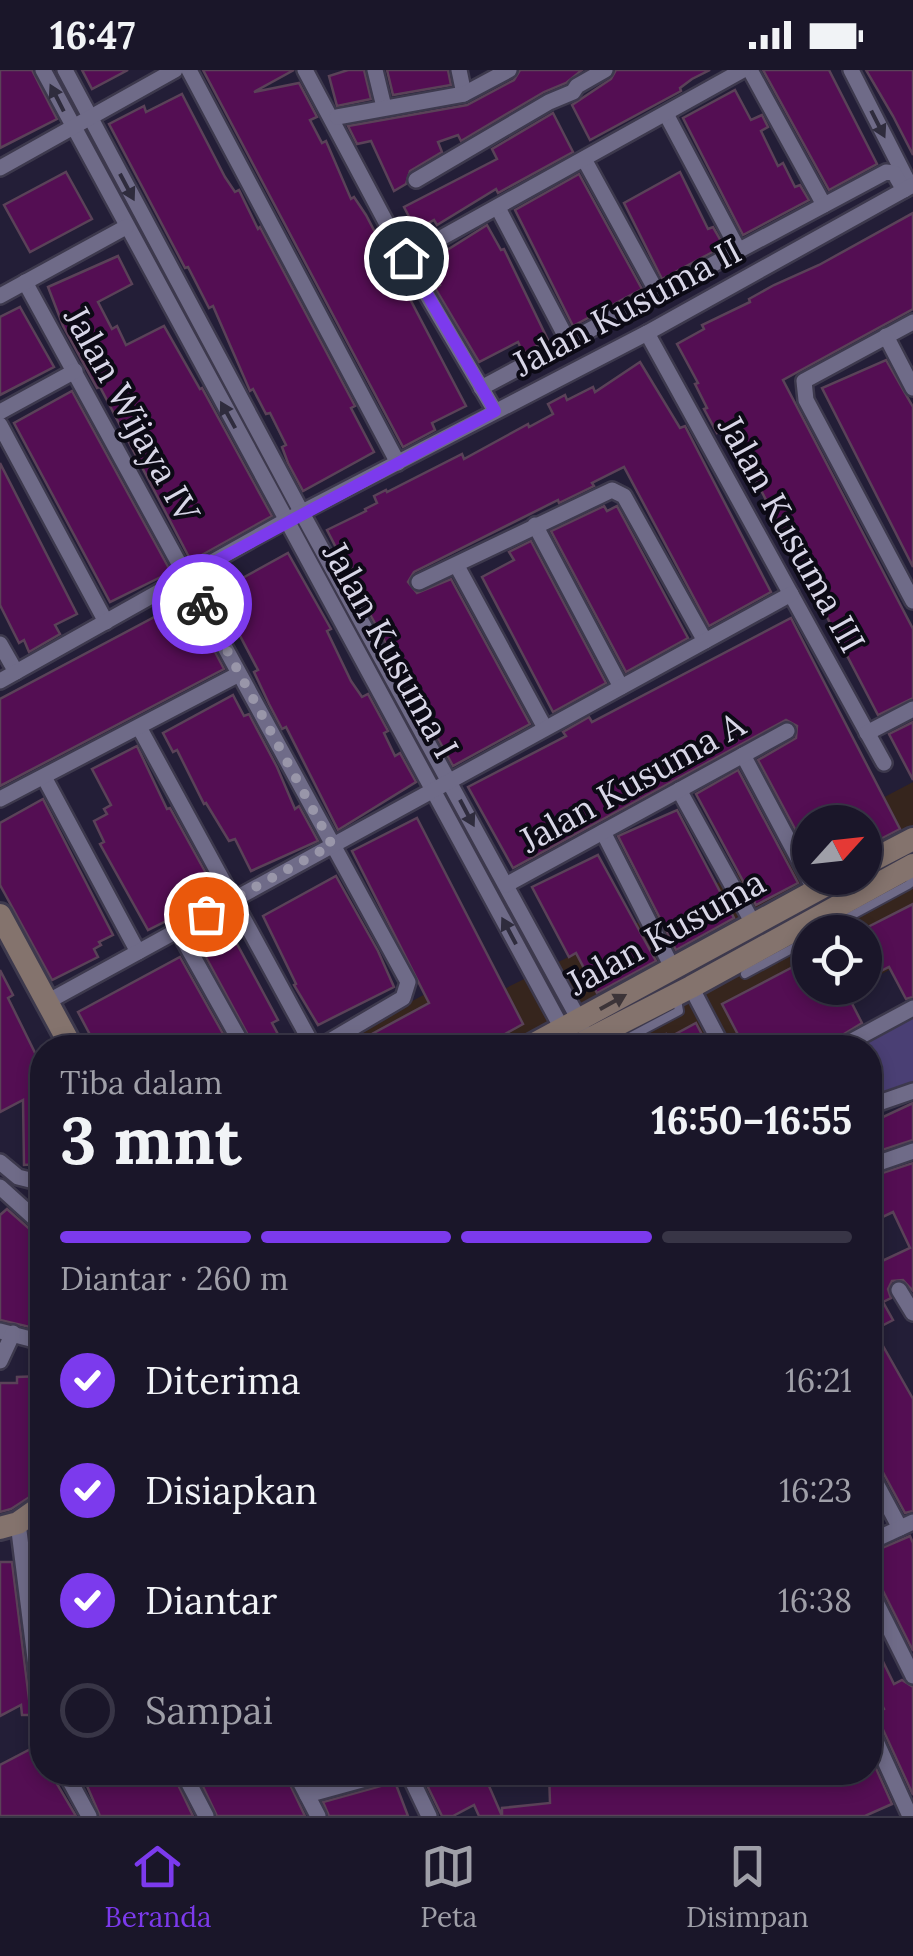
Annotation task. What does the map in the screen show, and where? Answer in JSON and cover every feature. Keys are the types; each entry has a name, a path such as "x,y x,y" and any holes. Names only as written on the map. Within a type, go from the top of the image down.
{"street":[{"name":"Jalan Kusuma I","path":"43,70 433,789 579,1035"},
{"name":"Jalan Kusuma I","path":"65,70 506,885 580,1035"},
{"path":"0,168 175,70"},
{"path":"189,70 398,463"},
{"path":"306,70 406,258 495,411"},
{"path":"375,70 384,106"},
{"path":"459,70 464,94"},
{"path":"336,116 464,94 508,70"},
{"path":"416,180 605,70"},
{"path":"406,258 747,70 824,206"},
{"path":"851,70 909,187"},
{"path":"666,114 739,251"},
{"path":"584,159 658,294"},
{"path":"481,388 891,171 909,187"},
{"name":"Jalan Kusuma II","path":"0,682 285,521 647,333 909,187"},
{"path":"498,208 568,341"},
{"path":"0,296 126,227"},
{"path":"695,274 709,298"},
{"name":"Jalan Wijaya IV","path":"25,282 409,986 404,998 339,1035"},
{"path":"913,322 804,381 806,400 913,599"},
{"name":"Jalan Kusuma III","path":"647,333 884,763"},
{"path":"886,336 913,388"},
{"path":"0,412 75,371"},
{"path":"0,424 106,622"},
{"path":"419,582 604,491 618,492 624,496 705,641"},
{"path":"535,526 621,686"},
{"path":"456,566 545,728"},
{"path":"47,1002 791,594"},
{"path":"0,644 16,672"},
{"path":"0,799 240,674"},
{"path":"867,733 913,710"},
{"path":"139,727 309,1035"},
{"name":"Jalan Kusuma A","path":"506,885 788,731"},
{"path":"743,756 792,847"},
{"path":"44,777 138,952"},
{"path":"679,790 754,925"},
{"path":"602,832 673,969"},
{"path":"882,855 913,839"},
{"name":"Jalan Kusuma","path":"588,1035 683,992 910,866"},
{"name":"Jalan Kusuma","path":"585,1035 673,969 806,895"},
{"path":"0,915 65,1035"},
{"path":"178,930 237,1035"},
{"path":"683,992 714,1035"},
{"path":"863,1035 913,1008"},
{"path":"882,1102 913,1091"},
{"path":"882,1162 913,1152"},
{"path":"0,1162 18,1177 30,1180"},
{"path":"18,1177 0,1187 30,1214"},
{"path":"899,1290 913,1313"},
{"path":"0,1360 7,1332"},
{"path":"882,1490 906,1525 882,1536"},
{"path":"9,1525 30,1645"},
{"path":"882,1614 913,1676"},
{"path":"882,1754 910,1816"},
{"path":"72,1785 89,1816"},
{"path":"190,1785 206,1816"},
{"path":"302,1785 318,1816"},
{"path":"307,1795 337,1785"},
{"path":"414,1785 429,1816"}],"lane":[{"path":"852,915 912,882 910,866"},
{"path":"745,974 792,949"}],"shaded area":[{"path":"913,782 913,957 882,974 882,915 792,915 792,1005 825,1005 769,1035 348,1035 431,991 466,1008 792,846 792,895 882,895 882,805 869,805"},
{"path":"913,1015 913,1095 882,1108 882,1035 877,1035"}],"building":[{"path":"0,70 32,70 57,119 0,148"},
{"path":"82,70 128,70 92,89"},
{"path":"203,70 294,70 254,92 299,83 317,117 310,120 322,143 326,141 351,199 354,197 366,215 466,406 432,423 435,430 403,447"},
{"path":"364,70 371,99 337,106 329,76"},
{"path":"387,70 448,70 451,85 393,95"},
{"path":"520,70 582,70 566,83 461,141 458,135 438,142 442,152 410,171 406,184 394,191 371,141 357,144 348,126 467,105 514,80"},
{"path":"616,70 710,70 692,79 681,91 590,140 572,105 611,79"},
{"path":"763,70 829,70 877,164 829,190"},
{"path":"866,70 913,70 913,155 893,116"},
{"path":"735,90 751,120 762,115 768,127 761,131 778,166 783,163 795,187 800,185 809,200 743,235 683,118"},
{"path":"182,94 225,177 235,192 239,190 260,227 355,406 351,408 374,452 303,491 270,413 266,414 253,389 250,391 213,306 209,308 188,267 185,268 109,124 144,106 146,112"},
{"path":"553,113 573,152 498,193 496,189 437,225 434,220 416,230 404,207 497,159 492,149"},
{"path":"66,172 92,219 30,252 4,205"},
{"path":"680,172 708,229 713,227 724,246 662,279 624,203"},
{"path":"579,174 642,289 573,326 515,210"},
{"path":"913,213 913,309 783,380 913,629 913,698 878,715 728,427 717,433 704,409 707,408 695,384 698,383 677,344 704,329 702,325 750,302 749,299 774,285"},
{"path":"487,225 501,250 504,249 548,340 523,353 518,342 479,362 435,288 440,285 428,262"},
{"path":"118,256 132,284 98,302 112,329 117,326 126,345 164,326 272,516 191,561 100,387 97,388 63,326 48,287"},
{"path":"20,307 54,367 0,395 0,317"},
{"path":"886,360 913,407 913,567 822,388"},
{"path":"640,362 680,428 685,426 771,592 709,626 624,467 592,483 594,486 414,572 408,582 417,593 451,579 530,724 453,766 360,596 365,594 350,565 346,567 327,530 366,511 377,503 374,496 462,454 464,459 528,424 529,427 553,414 548,404 593,387 595,392"},
{"path":"72,391 171,572 110,602 14,423"},
{"path":"0,463 77,614 55,625 60,634 29,652 24,640 19,643 0,605"},
{"path":"604,506 607,511 617,506 688,638 626,672 551,531"},
{"path":"531,541 606,683 553,712 482,577 514,560 509,552"},
{"path":"288,553 331,629 327,631 351,681 362,697 368,694 388,731 384,733 395,756 400,753 416,782 338,830 286,727 282,729 269,704 254,672 258,670 217,592"},
{"path":"162,613 169,627 189,616 207,651 213,648 224,669 0,786 0,699"},
{"path":"791,618 900,829 882,838 882,805 792,805 792,823 758,760 796,738 797,726 786,720 513,868 468,787 566,736 563,732 589,717 592,722"},
{"path":"233,695 244,716 249,714 295,809 299,806 318,841 251,871 235,839 229,841 204,804 177,750 173,752 163,733"},
{"path":"913,722 913,780 889,734"},
{"path":"137,746 167,809 170,808 218,895 148,930 100,844 104,842 94,821 107,814 104,809 111,805 92,769"},
{"path":"738,770 792,872 792,886 756,905 696,794"},
{"path":"43,799 113,935 94,949 98,957 52,980 0,885 0,823"},
{"path":"677,810 734,918 676,950 618,836"},
{"path":"417,818 523,1024 503,1035 370,1035 429,1003 352,851"},
{"path":"598,855 656,961 597,993 576,953 569,957 532,887"},
{"path":"336,876 394,987 318,1025 294,985 263,916"},
{"path":"913,904 913,997 906,999 889,967 882,970 882,920"},
{"path":"223,918 278,1020 272,1023 278,1035 248,1035 194,935"},
{"path":"180,957 224,1035 90,1035 78,1012"},
{"path":"792,967 792,1005 853,1005 862,1023 842,1035 738,1035 722,1004"},
{"path":"0,970 13,995 8,998 30,1043 30,1165 24,1165 23,1100 0,1112"},
{"path":"696,1023 702,1035 674,1035"},
{"path":"913,1103 913,1140 882,1150 882,1117"},
{"path":"913,1163 913,1291 903,1280 892,1281 888,1289 891,1298 883,1302 893,1320 882,1326 882,1261 910,1248 893,1212 882,1217 882,1173"},
{"path":"7,1209 30,1229 30,1327 0,1320 0,1215"},
{"path":"882,1344 913,1399 913,1511 905,1513 882,1471"},
{"path":"30,1376 30,1497 0,1512 0,1383 17,1383 17,1377"},
{"path":"910,1536 913,1543 913,1651 882,1589 882,1548"},
{"path":"0,1562 12,1562 30,1715 22,1715 21,1705 0,1716"},
{"path":"882,1659 894,1684 902,1680 913,1687 913,1795 882,1727"},
{"path":"30,1749 30,1785 58,1785 76,1816 0,1816 0,1765"},
{"path":"882,1782 892,1804 865,1816 502,1816 502,1808 550,1803 549,1785 882,1785"},
{"path":"87,1785 178,1785 193,1816 100,1816"},
{"path":"202,1785 290,1785 305,1816 217,1816"},
{"path":"396,1785 408,1816 329,1816 323,1802"},
{"path":"427,1785 491,1785 502,1816 479,1816 474,1805 453,1816 442,1816"}],"way so far":[{"path":"202,604 332,845 206,914"}],"route":[{"path":"202,604 188,576 495,411 406,258"}]}
